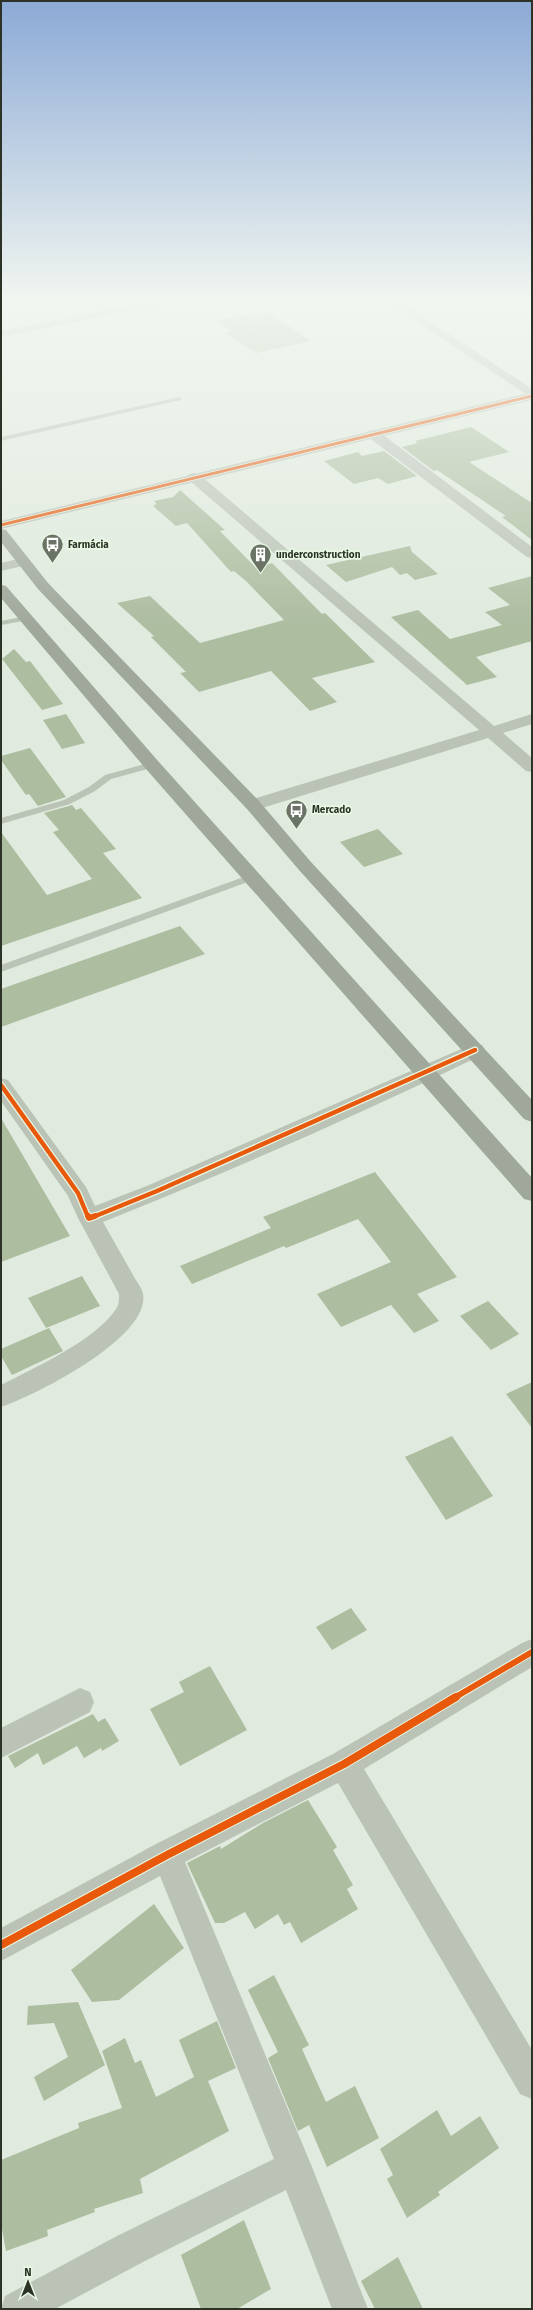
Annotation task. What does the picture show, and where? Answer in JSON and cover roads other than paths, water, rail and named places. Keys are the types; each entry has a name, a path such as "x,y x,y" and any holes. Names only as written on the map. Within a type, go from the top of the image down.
{"highway":[{"path":"1,533 22,562 49,592 254,805 305,866 532,1114"},
{"path":"1,589 152,765 532,1193"}],"street":[{"path":"1,525 468,411"},
{"path":"373,434 532,554"},
{"path":"194,477 532,767"},
{"path":"512,540 532,535"},
{"path":"1,567 22,562"},
{"path":"254,805 532,719"},
{"path":"90,1218 157,1191 427,1073 475,1050"},
{"path":"1,1084 78,1194 131,1294 129,1311 113,1330 68,1363 1,1397"},
{"path":"1,1945 167,1854 344,1764 532,1652"},
{"path":"1,1744 80,1702"},
{"path":"344,1764 532,2082"},
{"path":"167,1854 295,2166 350,2309"},
{"path":"18,2309 130,2249 295,2166"}],"lane":[{"path":"1,439 126,411"},
{"path":"1,624 26,618"},
{"path":"1,822 67,802 92,789 108,778 152,765"},
{"path":"1,969 252,877"}],"place":[{"name":"Farmácia","path":"52,564"},
{"name":"underconstruction","path":"260,574"},
{"name":"Mercado","path":"297,830"}]}
